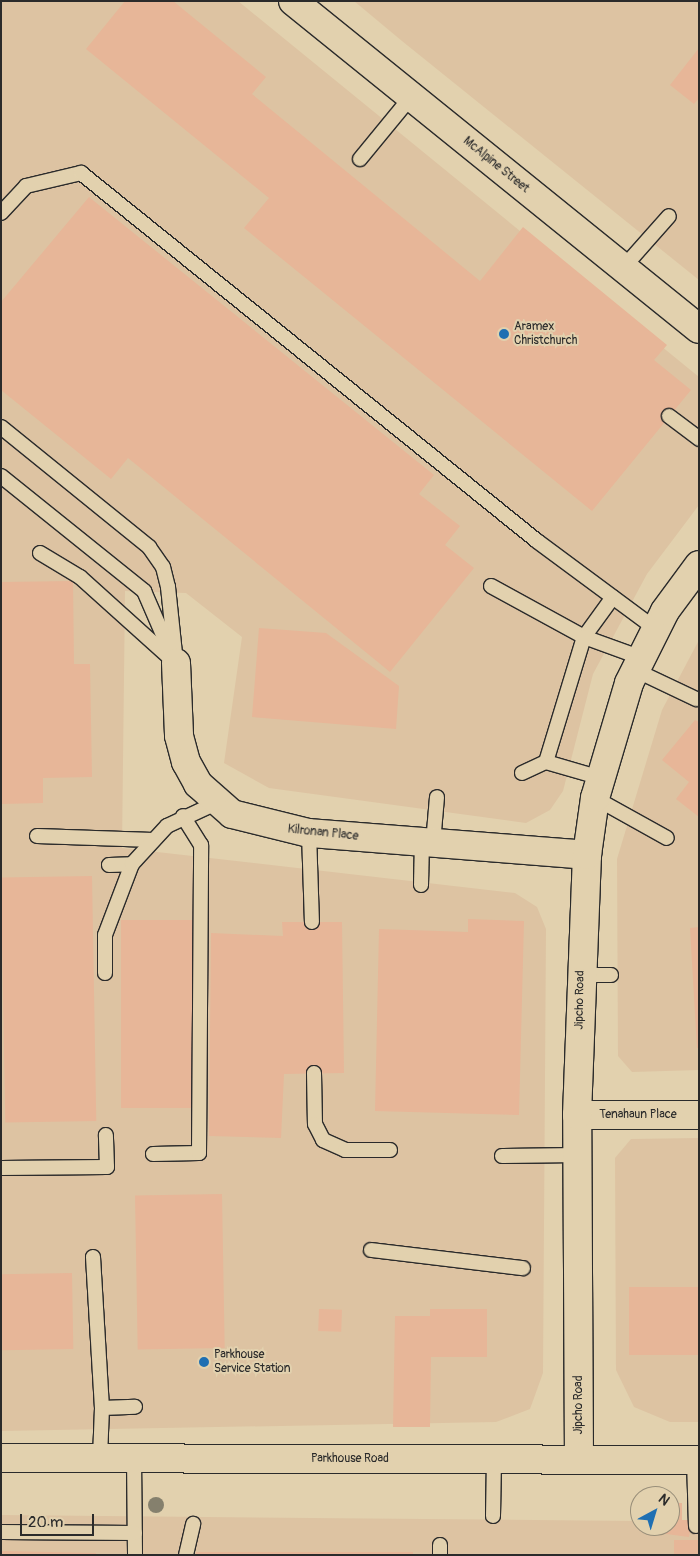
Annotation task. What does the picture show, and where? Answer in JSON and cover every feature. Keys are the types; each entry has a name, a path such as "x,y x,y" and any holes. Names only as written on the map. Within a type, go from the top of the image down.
{"street":[{"name":"McAlpine Street","path":"293,1 699,329"},
{"name":"Jipcho Road","path":"580,1460 577,1115 580,975 587,856 598,788 638,664 656,629 699,566"},
{"name":"Kilronan Place","path":"176,663 179,736 186,762 198,784 216,803 254,822 309,833 587,856"},
{"name":"Tenahaun Place","path":"577,1115 699,1115"},
{"name":"Parkhouse Road","path":"1,1458 696,1460"}],"lane":[{"path":"360,159 411,97"},
{"path":"1,213 26,186 81,173 537,541 656,629"},
{"path":"623,268 669,216"},
{"path":"670,416 699,439"},
{"path":"1,427 149,547 163,568 168,587 176,663"},
{"path":"1,476 144,591 176,663"},
{"path":"40,553 80,577 176,663"},
{"path":"491,586 638,664 696,699"},
{"path":"522,773 546,762 584,637 613,597"},
{"path":"546,762 598,788 667,838"},
{"path":"421,885 438,796"},
{"path":"105,973 105,935 132,864 153,840 183,816 216,803"},
{"path":"153,1154 199,1152 202,845 183,816"},
{"path":"309,833 312,922"},
{"path":"37,836 153,840"},
{"path":"109,865 132,864"},
{"path":"580,975 611,975"},
{"path":"314,1073 315,1124 323,1140 345,1150 390,1150"},
{"path":"1,1168 107,1167 106,1135"},
{"path":"502,1156 578,1155"},
{"path":"371,1250 523,1268"},
{"path":"93,1257 102,1408 100,1458"},
{"path":"102,1408 135,1407"},
{"path":"134,1458 135,1555"},
{"path":"493,1516 494,1460"},
{"path":"696,1460 696,1526"},
{"path":"186,1555 193,1524"},
{"path":"1,1532 135,1533"}],"shaded area":[{"path":"1,1 238,1 699,377 699,505 647,574 593,674 563,791 550,810 526,823 269,788 224,763 242,637 186,593 125,591 122,848 515,893 537,907 546,929 543,1373 530,1409 496,1422 1,1431"},
{"path":"354,1 699,1 699,280 402,41"},
{"path":"699,640 699,1070 632,1072 618,1056 617,859 662,710"},
{"path":"699,1138 699,1422 670,1422 634,1407 616,1370 615,1158 631,1139"},
{"path":"1,1515 630,1521 630,1536 680,1536 680,1523 699,1522 699,1555 1,1555"}],"building":[{"name":"Aramex Christchurch","path":"125,1 173,1 266,77 252,94 480,281 523,227 667,345 654,360 691,390 592,511 244,228 269,198 86,49"},
{"path":"699,48 699,98 694,104 670,85"},
{"path":"89,197 434,475 419,494 460,526 445,545 474,568 390,672 128,458 111,479 1,390 1,302"},
{"path":"73,581 74,664 90,664 92,777 43,778 43,803 1,804 1,582"},
{"path":"259,628 326,633 399,686 396,729 252,717"},
{"path":"695,720 699,722 699,817 676,799 689,782 662,760"},
{"path":"92,876 96,1121 5,1123 1,878"},
{"path":"468,919 524,921 519,1115 375,1111 379,929 468,932"},
{"path":"121,920 194,920 194,1108 121,1108"},
{"path":"282,922 342,922 344,1073 284,1074 281,1138 209,1136 211,933 283,936"},
{"path":"699,927 699,1048 697,1048 690,928"},
{"path":"222,1194 225,1348 138,1349 135,1196"},
{"path":"72,1273 73,1349 2,1350 1,1274"},
{"path":"629,1287 699,1287 699,1355 629,1355"},
{"path":"319,1309 342,1310 341,1332 318,1331"},
{"path":"430,1309 487,1309 487,1357 431,1357 430,1427 393,1427 395,1316 430,1316"},
{"path":"680,1503 682,1503 682,1520 692,1520 689,1537 680,1536"},
{"path":"674,1540 699,1540 699,1555 674,1555"},
{"path":"1,1551 96,1553 96,1555 1,1555"},
{"path":"196,1552 413,1552 413,1555 196,1555"}],"place":[{"name":"Aramex Christchurch","path":"504,334"},
{"name":"Parkhouse Service Station","path":"204,1362"}]}
